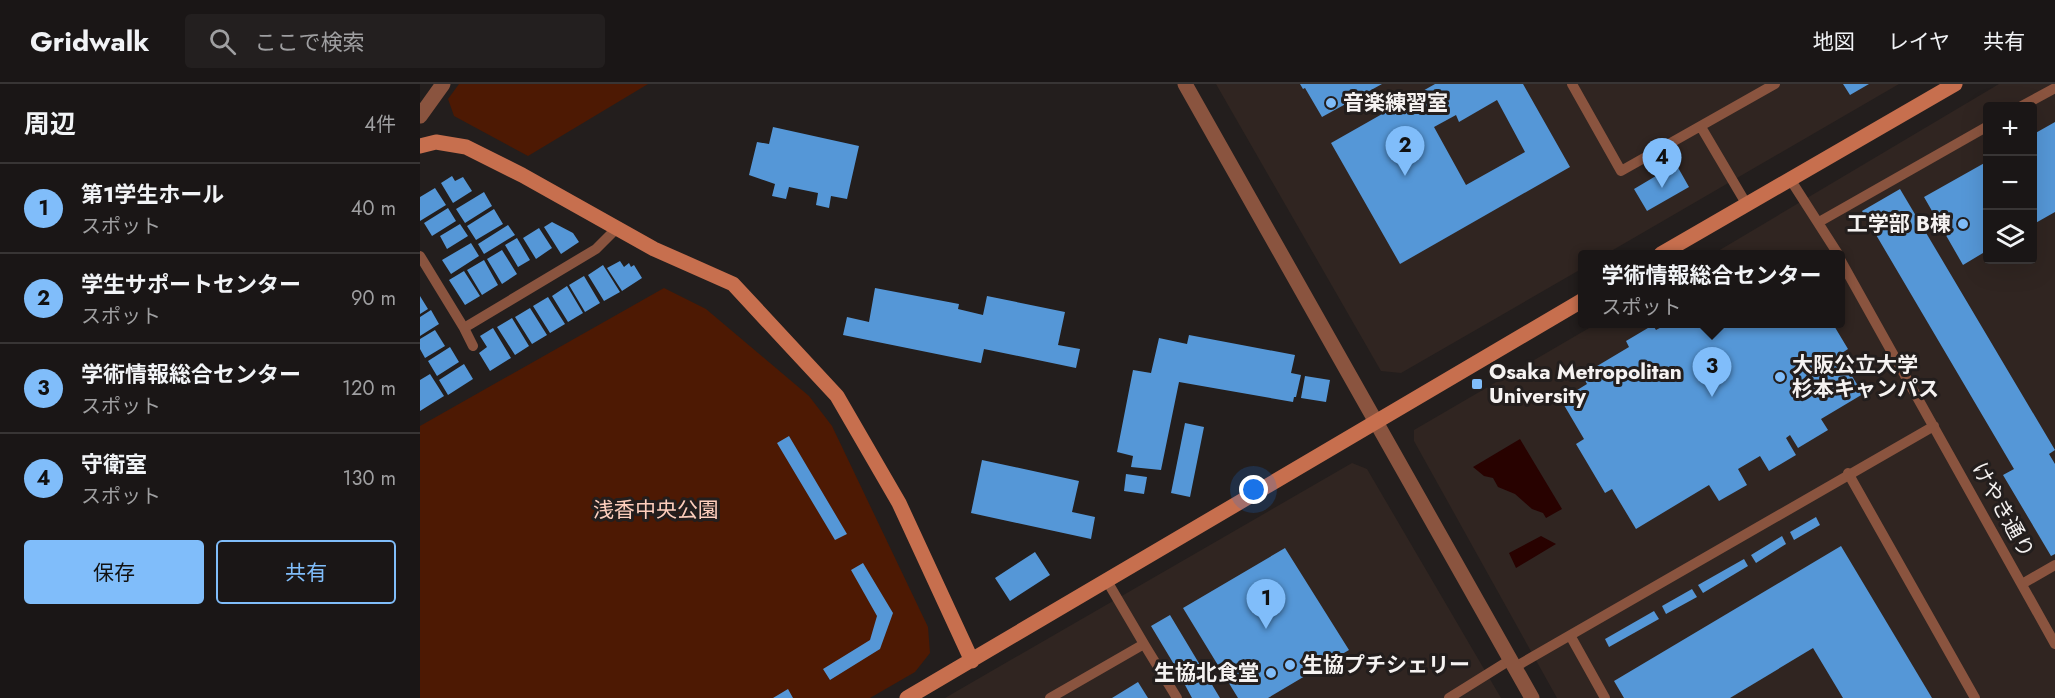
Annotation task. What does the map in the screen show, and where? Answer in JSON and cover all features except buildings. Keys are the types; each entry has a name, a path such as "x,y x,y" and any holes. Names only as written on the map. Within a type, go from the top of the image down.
{"street":[{"path":"420,116 443,84"},
{"path":"1185,84 1532,698"},
{"path":"1670,250 1947,86"},
{"path":"420,146 436,142 466,147 654,249 733,284 837,396 899,503 972,661"},
{"path":"907,698 1578,303"}],"lane":[{"path":"1572,84 1621,171 1775,84"},
{"path":"2029,102 2055,88"},
{"path":"1701,127 1747,205"},
{"path":"1819,222 1983,129"},
{"path":"1790,179 1835,250"},
{"path":"464,328 596,249 616,228"},
{"path":"420,256 473,346"},
{"name":"けやき通り","path":"1845,268 2055,644"},
{"path":"1449,698 1512,663 1571,637 1848,473 1934,426"},
{"path":"1848,473 1975,698"},
{"path":"2022,584 2055,565"},
{"path":"1107,581 1177,698"},
{"path":"1571,637 1605,698"},
{"path":"1050,698 1144,644"}],"shaded area":[{"path":"1216,84 1899,84 1613,250 1578,250 1578,271 1401,373 1381,371"},
{"name":"大阪公立大学 杉本キャンパス","path":"1999,84 2055,84 2055,698 1557,698 1414,441 1414,430 1589,328 1845,328 1845,250 1720,250"},
{"path":"1520,439 1562,509 1546,518 1543,513 1532,509 1515,494 1498,487 1493,478 1484,476 1473,467"},
{"path":"1352,463 1367,469 1501,698 945,698"},
{"path":"1541,536 1556,544 1516,568 1509,553"}],"green space":[{"path":"459,84 648,84 528,156 454,116 448,99"},
{"name":"浅香中央公園","path":"664,288 706,309 809,396 832,426 928,627 930,653 915,672 870,698 420,698 420,426"}],"place":[{"name":"音楽練習室","path":"1331,103"},
{"name":"学生サポートセンター","path":"1405,176"},
{"name":"守衛室","path":"1662,188"},
{"name":"工学部 B棟","path":"1963,224"},
{"name":"大阪公立大学 杉本キャンパス","path":"1780,377"},
{"name":"Osaka Metropolitan University","path":"1477,384"},
{"name":"学術情報総合センター","path":"1712,397"},
{"name":"第1学生ホール","path":"1266,629"},
{"name":"生協プチシェリー","path":"1290,665"},
{"name":"生協北食堂","path":"1271,673"}]}
